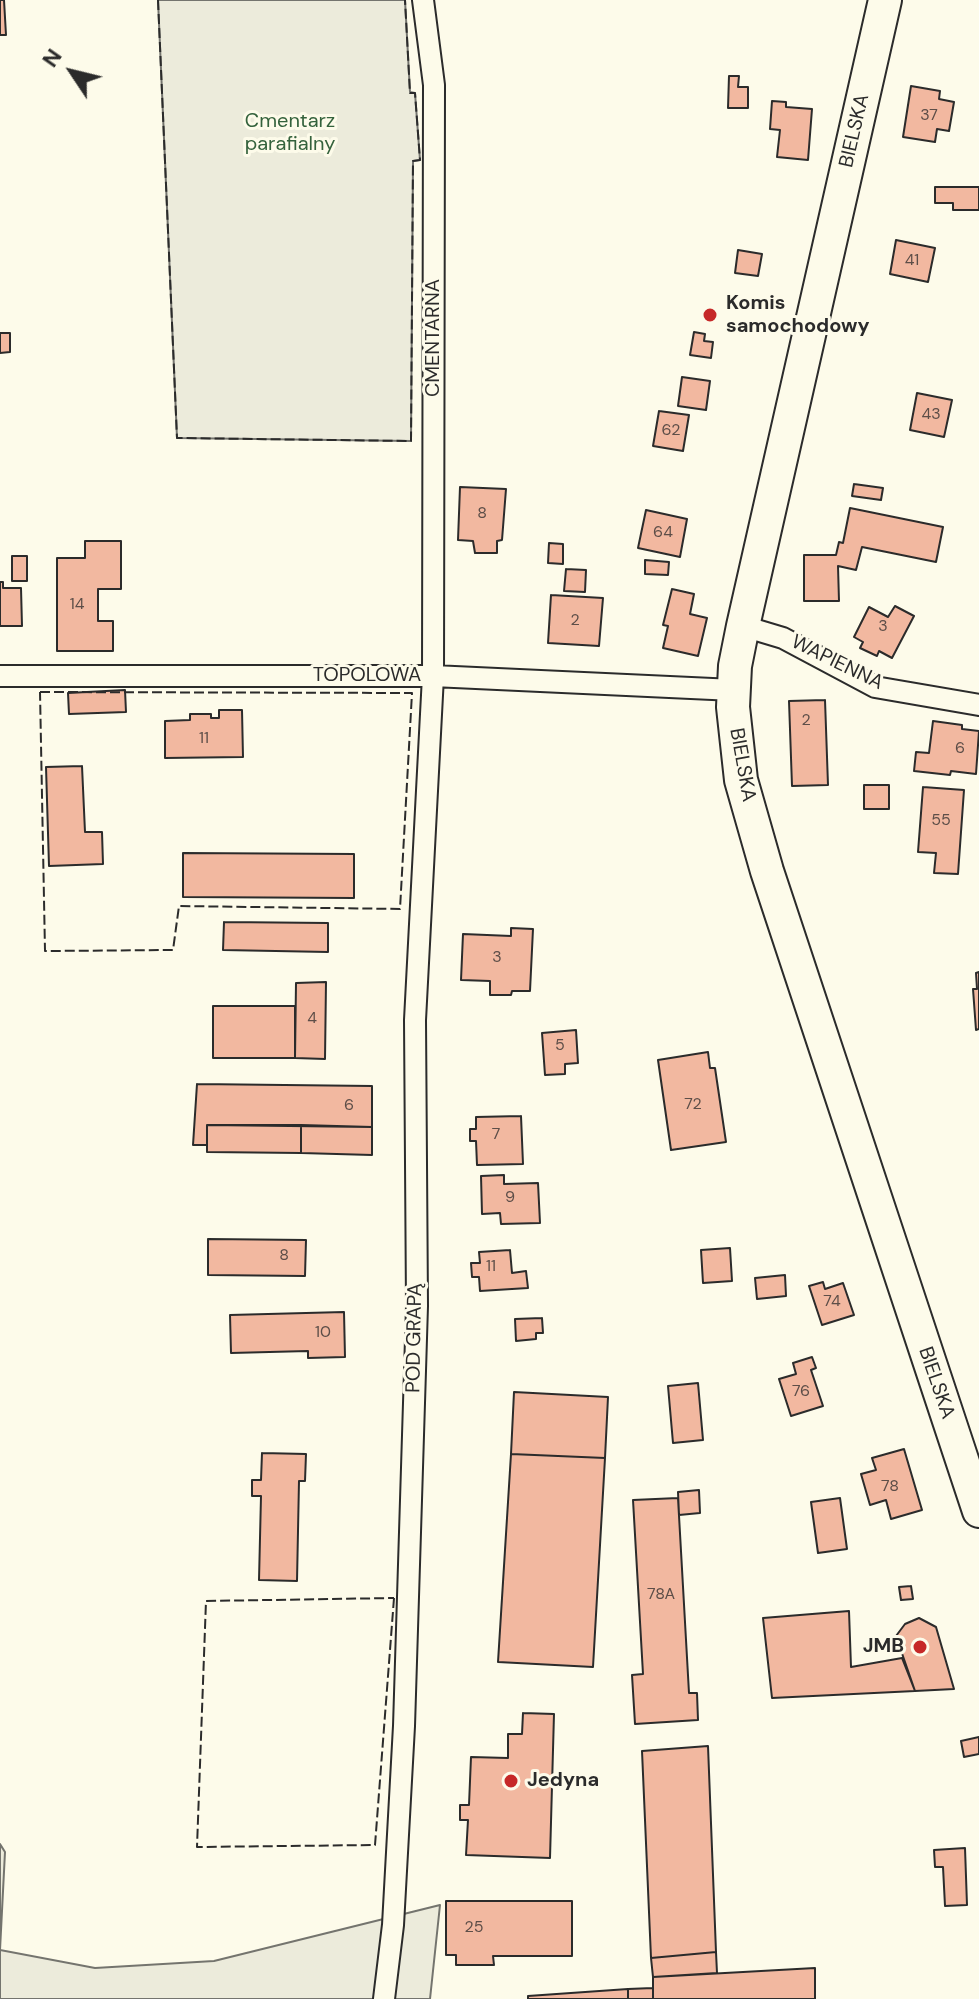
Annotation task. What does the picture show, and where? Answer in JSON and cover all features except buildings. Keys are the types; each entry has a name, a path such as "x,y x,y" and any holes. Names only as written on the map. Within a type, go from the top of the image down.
{"main road":[{"name":"BIELSKA","path":"885,0 743,626 734,690 734,723 741,780 767,871 979,1511"}],"street":[{"name":"CMENTARNA","path":"423,0 434,85 433,676"},
{"name":"WAPIENNA","path":"743,626 783,638 875,687 979,705"},
{"name":"TOPOLOWA","path":"0,676 433,676 734,690"},
{"name":"POD GRAPĄ","path":"384,1999 393,1925 404,1726 417,1306 415,1020 433,676"}],"green space":[{"name":"Cmentarz parafialny","path":"158,0 405,0 410,92 415,93 420,160 413,161 411,441 177,438"},
{"path":"0,1844 5,1852 0,1950"},
{"path":"440,1905 430,1999 0,1999 0,1950 95,1968 214,1961"}],"fence":[{"path":"158,0 177,438 411,441 413,161 420,160 415,93 410,93 405,0"},
{"path":"40,692 412,693 400,909 179,906 173,950 45,951 40,692"},
{"path":"394,1598 375,1845 197,1847 206,1601 394,1598"}],"place":[{"name":"Komis samochodowy","path":"710,315"},
{"name":"JMB","path":"920,1647"},
{"name":"Jedyna","path":"511,1781"}]}
